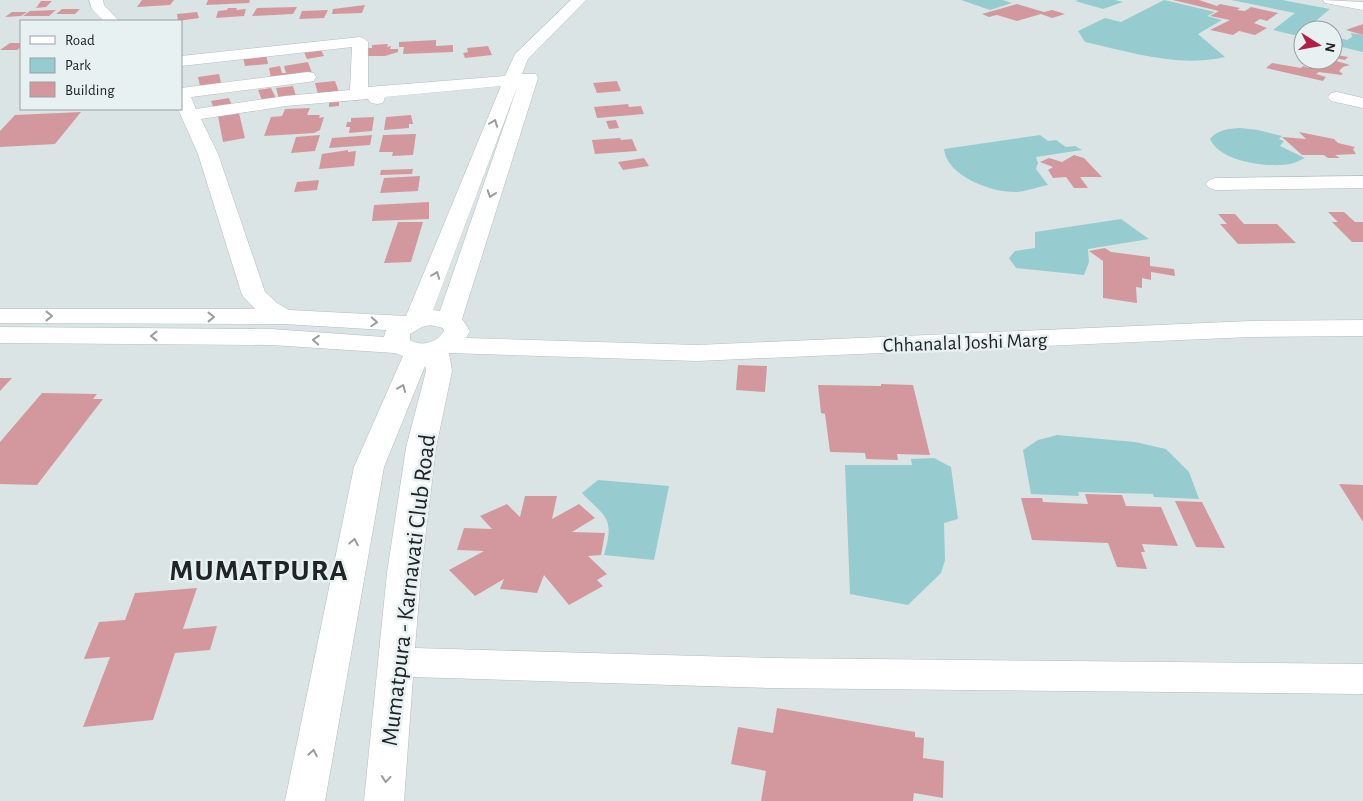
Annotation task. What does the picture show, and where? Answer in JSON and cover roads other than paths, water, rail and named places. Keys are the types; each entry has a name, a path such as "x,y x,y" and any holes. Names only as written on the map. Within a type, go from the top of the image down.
{"street":[{"path":"96,0 97,6 111,20"},
{"path":"428,335 510,81 521,56 579,0"},
{"path":"428,335 530,79 544,49 593,0"},
{"path":"1330,0 1363,6"},
{"path":"182,61 360,42 359,91 371,91 377,100"},
{"path":"182,75 292,61"},
{"path":"182,94 308,77"},
{"path":"190,115 286,101 377,100 530,79"},
{"path":"182,96 208,154 254,296 268,308 283,317"},
{"path":"1337,97 1363,103"},
{"path":"1216,184 1363,182"},
{"path":"0,316 283,317 428,335"},
{"name":"Chhanalal Joshi Marg","path":"428,335 555,349 568,347 697,353 1250,329 1363,328"},
{"path":"0,335 271,337 428,335"},
{"name":"Mumatpura - Karnavati Club Road","path":"384,801 404,573 421,448 439,371 428,335"},
{"name":"Mumatpura - Karnavati Club Road","path":"304,801 369,467 428,335"},
{"path":"396,662 769,673 1363,679"}],"district":[{"name":"MUMATPURA","path":"259,570"}]}
